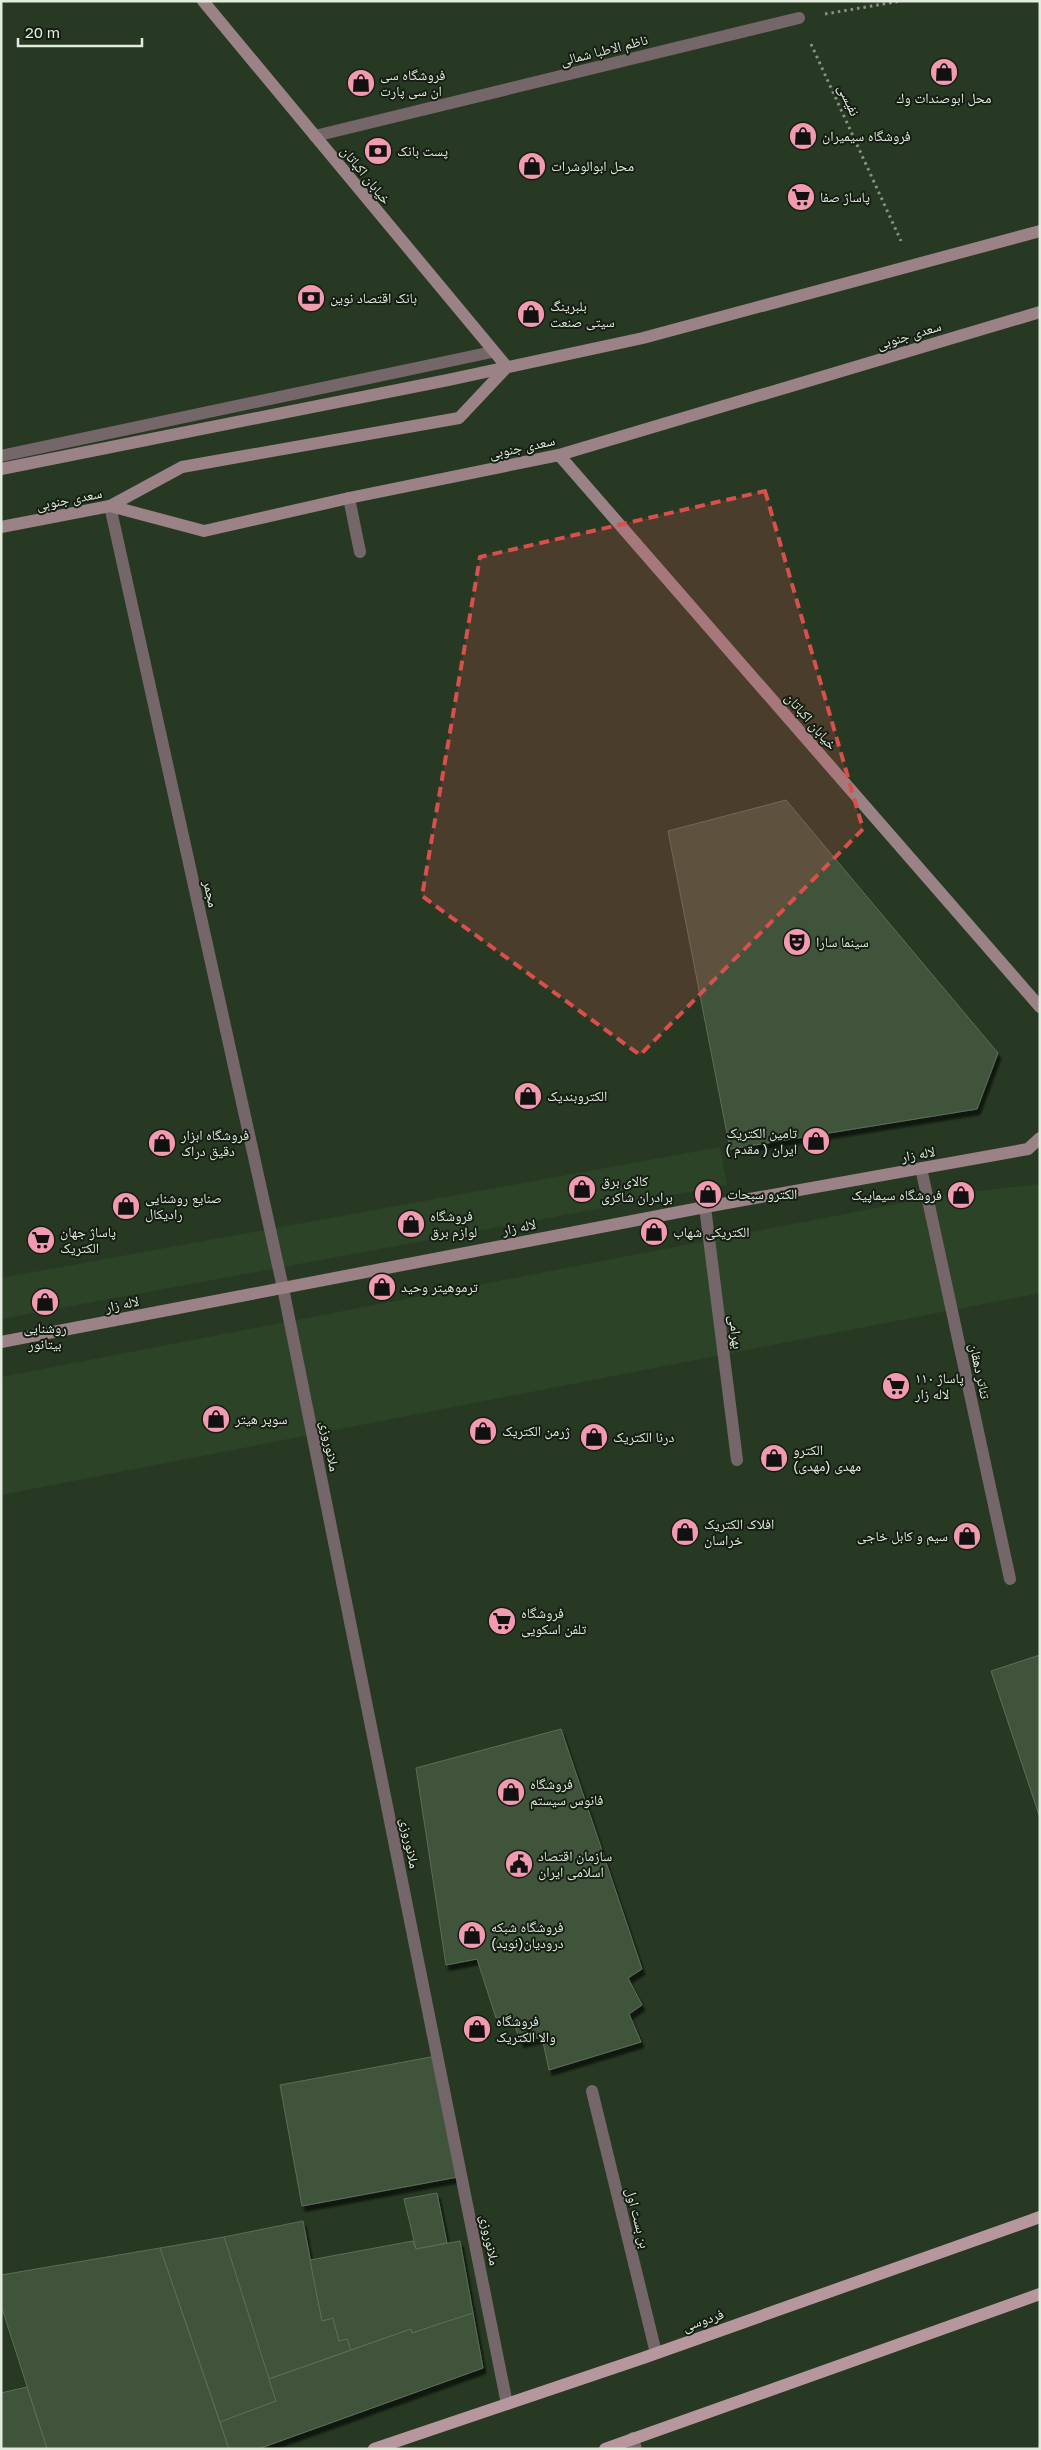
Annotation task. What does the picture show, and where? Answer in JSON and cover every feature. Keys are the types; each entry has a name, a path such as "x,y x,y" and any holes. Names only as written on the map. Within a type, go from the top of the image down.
{"main road":[{"name":"خیابان اکباتان","path":"202,1 492,352 507,367"},
{"path":"1,469 643,338 911,264 1040,231"},
{"name":"سعدی جنوبی","path":"1,527 110,506 204,531 350,498 559,455 1040,312"},
{"path":"110,506 182,468 459,418 507,367"},
{"name":"خیابان اکباتان","path":"559,455 1040,1007"},
{"name":"لاله زار","path":"1,1342 706,1207 1028,1149 1040,1138"},
{"name":"فردوسی","path":"374,2449 656,2353 1040,2217"},
{"path":"604,2449 635,2444 1040,2294"}],"street":[{"name":"ناظم الاطبا شمالی","path":"315,136 799,18"},
{"path":"1,456 492,352"},
{"path":"350,498 360,552"},
{"name":"مجمر","path":"110,506 283,1288"},
{"name":"تئاتر دهقان","path":"921,1168 1010,1579"},
{"name":"بهرامی","path":"706,1207 738,1460"},
{"name":"ملانوروزی","path":"283,1288 507,2404"},
{"name":"بن بست اول","path":"592,2091 656,2353"}],"path":[{"path":"799,18 901,1"},
{"name":"نفیسی","path":"799,18 911,264"}],"highlighted area":[{"path":"765,491 863,829 640,1055 422,896 480,557"}],"shaded area":[{"path":"720,1147 727,1185 1,1319 1,1278"},
{"path":"1040,1184 1040,1293 1,1495 1,1377 949,1194"}],"building":[{"name":"سینما سارا","path":"786,800 998,1053 977,1109 730,1149 668,831"},
{"path":"1040,1655 1040,1818 991,1671"},
{"name":"سازمان اقتصاد اسلامی ایران","path":"561,1729 642,1969 628,1978 642,2005 629,2014 641,2042 549,2070 542,2037 521,2042 510,2014 496,2018 477,1959 446,1965 416,1768"},
{"path":"436,2056 458,2177 302,2206 280,2085"},
{"path":"437,2193 447,2243 416,2249 404,2199"},
{"path":"303,2221 322,2321 333,2318 339,2341 347,2339 351,2350 269,2379 224,2237"},
{"path":"224,2237 276,2401 220,2422 160,2248"},
{"path":"413,2241 416,2249 460,2241 473,2313 412,2333 411,2329 351,2350 347,2339 339,2341 333,2318 322,2321 310,2260"},
{"path":"160,2248 229,2449 47,2449 1,2305 1,2275"},
{"path":"473,2313 483,2368 258,2449 229,2449 220,2422 276,2401 269,2379 411,2329 412,2333"},
{"path":"27,2387 47,2449 1,2449 1,2393"}],"place":[{"name":"محل ابوصندات وك","path":"944,72"},
{"name":"فروشگاه سی ان سی پارت","path":"361,83"},
{"name":"فروشگاه سیمیران","path":"803,136"},
{"name":"پست بانک","path":"378,151"},
{"name":"محل ابوالوشرات","path":"532,166"},
{"name":"پاساژ صفا","path":"801,197"},
{"name":"بانک اقتصاد نوین","path":"311,298"},
{"name":"بلبرینگ سیتی صنعت","path":"531,314"},
{"name":"سینما سارا","path":"797,942"},
{"name":"الکتروبندیک","path":"528,1096"},
{"name":"تامین الکتریک ایران ( مقدم )","path":"816,1141"},
{"name":"فروشگاه ابزار دقیق دراک","path":"162,1143"},
{"name":"کالای برق برادران شاکری","path":"582,1189"},
{"name":"الکترو سبحات","path":"708,1194"},
{"name":"فروشگاه سیماپیک","path":"961,1195"},
{"name":"صنایع روشنایی رادیکال","path":"126,1206"},
{"name":"فروشگاه لوازم برق","path":"411,1224"},
{"name":"الکتریکی شهاب","path":"654,1232"},
{"name":"پاساژ جهان الکتریک","path":"41,1240"},
{"name":"ترموهیتر وحید","path":"382,1287"},
{"name":"روشنایی بیتانور","path":"45,1302"},
{"name":"پاساژ ۱۱۰ لاله زار","path":"896,1386"},
{"name":"سوپر هیتر","path":"216,1419"},
{"name":"ژرمن الکتریک","path":"483,1431"},
{"name":"درنا الکتریک","path":"594,1437"},
{"name":"الکترو مهدی (مهدی)","path":"774,1458"},
{"name":"افلاک الکتریک خراسان","path":"685,1532"},
{"name":"سیم و کابل خاجی","path":"967,1536"},
{"name":"فروشگاه تلفن اسکویی","path":"502,1621"},
{"name":"فروشگاه فانوس سیستم","path":"511,1792"},
{"name":"سازمان اقتصاد اسلامی ایران","path":"519,1864"},
{"name":"فروشگاه شبکه درودیان(نوید)","path":"472,1935"},
{"name":"فروشگاه والا الکتریک","path":"477,2029"}]}
